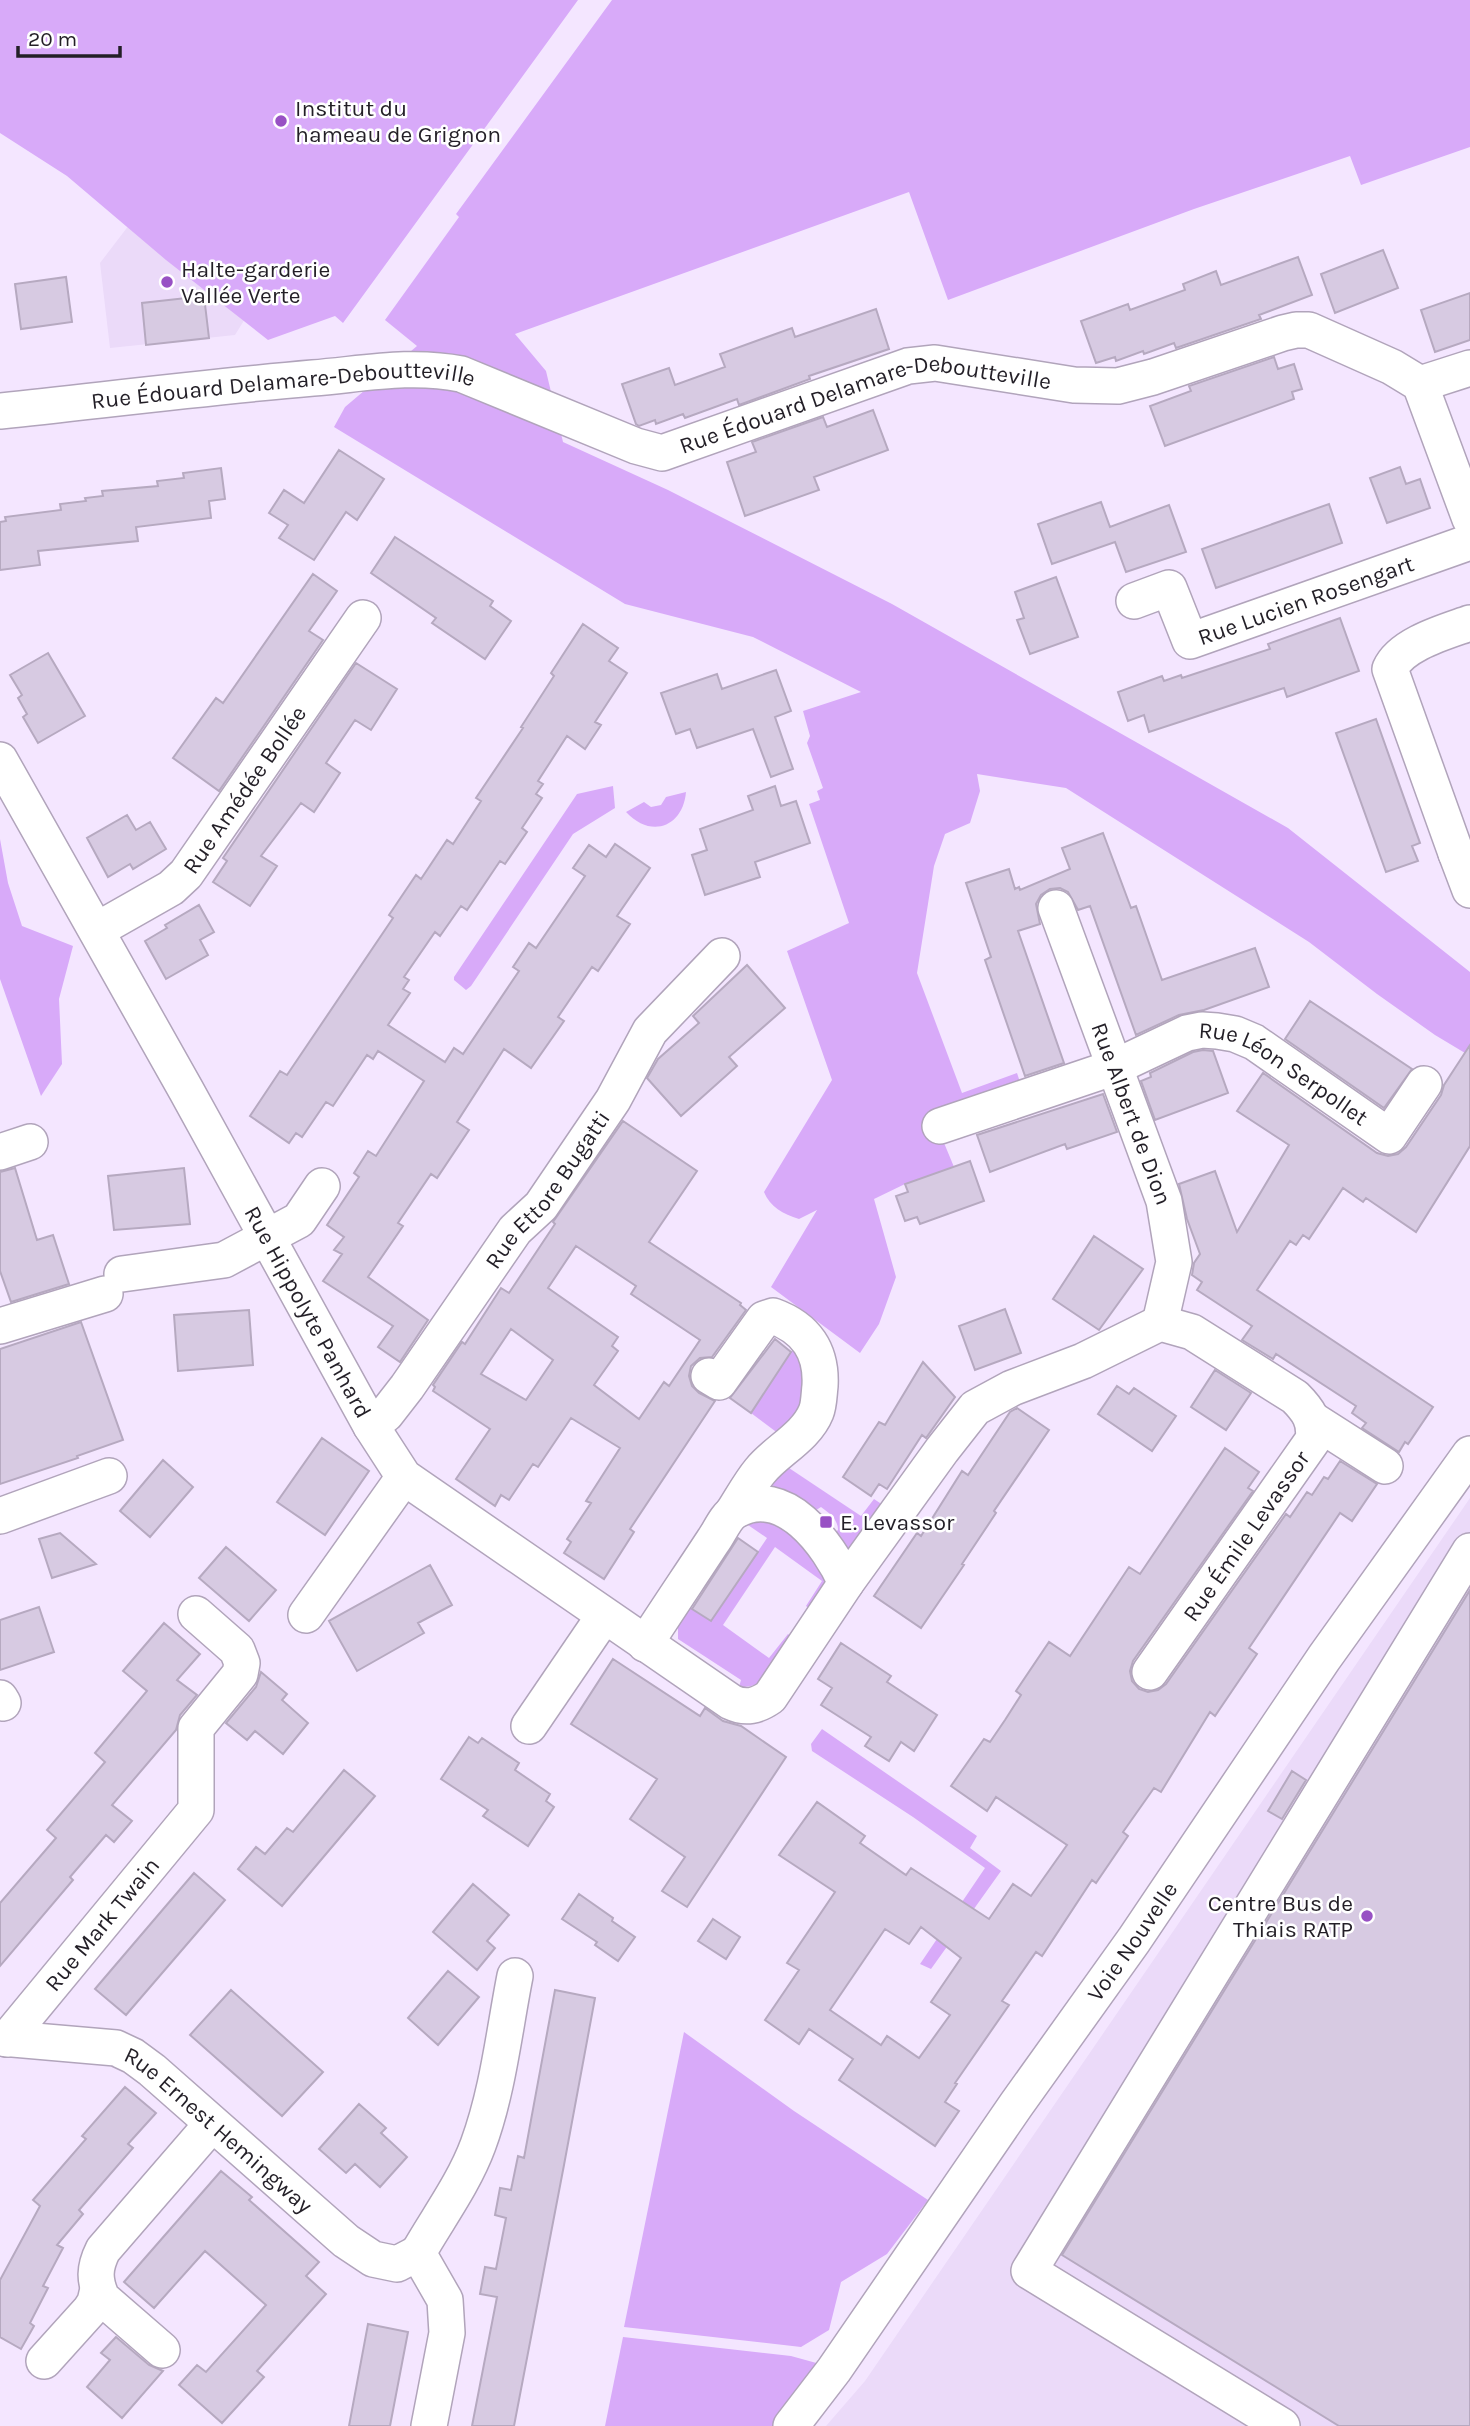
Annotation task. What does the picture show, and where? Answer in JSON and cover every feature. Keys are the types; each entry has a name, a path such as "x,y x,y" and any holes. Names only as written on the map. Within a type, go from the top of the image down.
{"street":[{"name":"Rue Édouard Delamare-Deboutteville","path":"0,411 406,368 433,368 461,374 636,446 662,453 908,366 935,363 1074,386 1118,386 1296,330 1309,330 1325,336 1392,367 1420,384"},
{"path":"1470,368 1420,384 1470,519"},
{"name":"Rue Lucien Rosengart","path":"1134,601 1169,588 1190,641 1470,542"},
{"name":"Rue Amédée Bollée","path":"97,930 171,888 186,874 363,618"},
{"path":"1470,623 1400,653 1390,669 1463,857 1470,890"},
{"name":"Rue Hippolyte Panhard","path":"0,760 371,1426 404,1476 645,1644 741,1706 760,1704 770,1697 846,1583"},
{"name":"Rue Albert de Dion","path":"1056,908 1164,1200 1174,1262 1160,1323"},
{"name":"Rue Ettore Bugatti","path":"371,1426 386,1414 407,1387 516,1230 541,1206 613,1100 650,1031 722,956"},
{"name":"Rue Léon Serpollet","path":"1115,1067 1187,1033 1202,1030 1235,1034 1254,1042 1389,1136 1424,1084"},
{"path":"940,1126 1115,1067"},
{"path":"0,1326 114,1284 225,1260 299,1220 322,1186"},
{"path":"645,1644 760,1470 802,1431 817,1412 821,1372 818,1356 809,1341 795,1328 773,1316 764,1319 719,1382 709,1376"},
{"path":"733,1512 761,1503 789,1511 811,1529 837,1563 846,1583 975,1408 1012,1388 1083,1362 1160,1323"},
{"name":"Rue Émile Levassor","path":"1150,1672 1314,1440 1313,1420 1306,1407 1295,1398 1192,1332 1160,1323"},
{"path":"1313,1420 1385,1466"},
{"name":"Voie Nouvelle","path":"792,2426 834,2370 1016,2105 1134,1940 1324,1658 1470,1454"},
{"path":"0,1516 109,1476"},
{"path":"306,1615 404,1476"},
{"path":"1282,2426 1029,2271 1470,1551"},
{"name":"Rue Mark Twain","path":"3,2039 196,1810 196,1728 240,1674 242,1663 237,1650 196,1614"},
{"path":"529,1726 604,1616"},
{"path":"429,2426 447,2333 445,2300 418,2253 478,2145 490,2104 515,1976"},
{"name":"Rue Ernest Hemingway","path":"3,2039 116,2048 152,2070 346,2241 373,2259 397,2264 418,2253"},
{"path":"162,2350 102,2298 95,2269 103,2250 212,2124"},
{"path":"44,2361 90,2310 98,2288"}],"shaded area":[{"name":"Institut du hameau de Grignon","path":"0,0 578,0 343,323 335,316 268,340 166,260 67,176 0,133"},
{"path":"612,0 1470,0 1470,147 1361,185 1350,156 1194,209 948,300 909,192 515,334 546,371 563,442 668,490 892,604 1288,828 1470,972 1470,1056 1377,994 1309,942 1066,788 977,774 980,791 970,823 945,834 934,866 917,973 962,1093 1017,1073 1020,1082 932,1114 954,1167 905,1184 874,1199 896,1277 879,1324 860,1353 771,1287 817,1210 799,1219 793,1217 773,1206 764,1192 832,1080 787,951 849,923 809,804 820,800 817,791 823,788 807,743 810,736 803,711 861,692 753,637 625,604 334,427 345,407 417,346 385,320 459,217 456,214"},
{"name":"Halte-garderie Vallée Verte","path":"139,212 256,301 235,335 110,348 100,263"},
{"path":"613,786 615,808 573,834 466,990 454,977 577,794"},
{"path":"686,792 679,814 664,825 646,825 626,812 644,802 651,807 661,805 666,797"},
{"path":"0,839 8,883 22,926 73,946 59,999 62,1064 41,1096 0,979"},
{"path":"797,1343 813,1395 783,1437 751,1413"},
{"path":"783,1464 861,1516 874,1499 889,1509 853,1557 831,1536 838,1530 835,1519 830,1514 821,1507 813,1512 772,1487"},
{"name":"Centre Bus de Thiais RATP","path":"1470,1498 1470,2426 826,2426 865,2381"},
{"path":"760,1519 786,1521 826,1572 825,1592 816,1614 806,1606 822,1581 775,1547 723,1625 769,1658 788,1634 796,1640 766,1678 749,1686 739,1687 741,1680 678,1639 678,1620 686,1604 711,1621 767,1538 748,1525"},
{"path":"822,1729 977,1836 970,1848 1001,1871 931,1969 920,1964 985,1868 812,1751 811,1744"},
{"path":"684,2032 794,2111 928,2200 887,2254 841,2282 829,2330 801,2347 624,2327"},
{"path":"623,2337 791,2356 820,2364 780,2426 605,2426"}],"building":[{"path":"1383,250 1398,288 1335,313 1321,274"},
{"path":"1298,257 1312,295 1259,315 1261,319 1176,348 1174,343 1144,354 1143,351 1116,361 1115,357 1096,363 1081,321 1128,304 1130,310 1185,290 1183,284 1216,271 1221,285"},
{"path":"66,277 72,322 21,329 15,284"},
{"path":"1470,293 1470,340 1435,352 1421,310"},
{"path":"204,296 209,338 146,345 142,303"},
{"path":"876,309 889,349 809,376 810,379 739,405 737,399 685,418 683,414 656,424 655,420 639,426 636,424 622,384 669,368 675,385 725,367 720,354 792,328 795,337"},
{"path":"1274,357 1278,369 1294,364 1302,389 1292,392 1294,399 1165,446 1150,406 1191,391 1189,386"},
{"path":"873,410 888,450 814,477 819,490 745,516 727,462 756,452 752,442 823,417 827,427"},
{"path":"339,450 384,479 357,520 346,512 314,560 279,538 288,525 269,513 284,490 304,503"},
{"path":"1400,467 1406,484 1420,479 1430,508 1387,523 1370,478"},
{"path":"221,468 225,499 209,501 211,518 136,527 138,541 38,551 40,565 0,570 0,522 6,521 5,517 61,510 60,504 103,496 102,491 158,486 157,481 184,478 183,473"},
{"path":"1101,502 1110,527 1169,505 1186,552 1126,572 1115,542 1052,564 1038,524"},
{"path":"1329,504 1342,543 1216,588 1202,549"},
{"path":"395,537 493,601 490,606 511,621 485,659 432,623 436,618 371,573"},
{"path":"313,574 337,591 309,631 323,640 219,791 173,758 216,698 223,703"},
{"path":"1056,577 1078,637 1030,654 1017,620 1024,618 1015,592"},
{"path":"1340,618 1359,671 1287,697 1284,688 1149,732 1144,715 1128,721 1118,692 1162,676 1164,681 1181,675 1182,678 1270,649 1268,644"},
{"path":"583,624 618,648 609,661 627,673 595,722 601,725 585,749 567,736 538,781 543,784 536,794 542,798 522,828 527,832 505,864 500,861 467,910 461,906 440,936 435,932 404,977 409,980 403,989 410,993 388,1025 445,1062 454,1048 463,1054 519,971 513,967 529,943 536,948 585,876 573,868 589,845 606,857 615,844 650,868 617,916 630,924 598,971 592,967 558,1017 564,1021 531,1068 504,1049 457,1122 469,1130 437,1178 431,1174 398,1223 403,1226 368,1277 428,1320 400,1362 378,1347 393,1326 323,1281 342,1254 334,1250 344,1237 327,1225 359,1177 354,1173 368,1151 376,1156 424,1081 378,1051 373,1059 367,1055 333,1106 326,1102 302,1137 296,1133 289,1143 250,1116 280,1071 287,1075 393,918 389,915 416,875 421,879 447,840 453,844 481,801 476,798 523,728 521,727 554,676 551,673"},
{"path":"48,653 85,716 38,743 23,717 27,714 18,698 22,695 10,675"},
{"path":"356,663 397,689 371,730 355,720 326,763 340,773 314,812 301,803 261,856 277,866 250,906 213,882 227,861 223,858"},
{"path":"776,670 791,711 775,717 793,769 771,777 753,729 697,748 690,729 676,734 661,693 717,674 722,689"},
{"path":"1376,719 1420,843 1412,846 1418,861 1386,872 1336,733"},
{"path":"775,786 781,806 796,801 810,843 755,862 760,877 705,895 692,855 707,850 700,829 753,810 748,796"},
{"path":"127,815 136,830 150,822 166,849 133,869 130,864 108,877 87,838"},
{"path":"1103,833 1131,908 1136,906 1162,980 1255,948 1269,987 1204,1010 1179,1015 1136,1035 1090,906 1078,910 1068,892 1060,888 1050,889 1041,895 1036,904 1040,924 1018,931 1064,1063 1025,1076 985,960 991,957 966,883 1009,869 1015,889 1019,887 1020,890 1070,869 1062,848"},
{"path":"199,905 214,932 200,940 208,955 166,979 145,941 167,928 165,925"},
{"path":"747,965 785,1008 729,1057 737,1066 681,1116 647,1078 658,1059 699,1023 693,1016"},
{"path":"1310,1001 1412,1069 1384,1108 1285,1039"},
{"path":"1470,1045 1470,1146 1416,1232 1366,1198 1363,1202 1343,1188 1309,1239 1303,1235 1296,1245 1290,1241 1257,1290 1433,1407 1408,1444 1405,1442 1399,1452 1362,1428 1366,1423 1352,1413 1356,1406 1276,1354 1273,1359 1242,1340 1252,1326 1197,1290 1202,1282 1192,1275 1194,1263 1200,1254 1187,1219 1179,1184 1215,1171 1237,1232 1289,1145 1237,1111 1263,1073 1377,1153 1388,1156 1398,1154 1406,1147"},
{"path":"1213,1051 1228,1093 1155,1120 1141,1081 1151,1077 1150,1073 1193,1052"},
{"path":"1103,1094 1117,1132 1067,1149 1065,1144 990,1172 977,1135"},
{"path":"623,1121 697,1171 649,1242 741,1303 746,1310 712,1357 700,1358 691,1366 689,1376 692,1386 715,1401 630,1529 634,1532 604,1579 564,1553 571,1542 567,1539 591,1503 586,1501 620,1448 571,1418 538,1467 533,1464 509,1500 501,1495 495,1506 456,1479 490,1429 433,1391 433,1385 462,1342 465,1344 501,1288 509,1293 555,1224 553,1222","holes":["576,1246 636,1286 631,1294 700,1340 669,1386 664,1382 639,1419 594,1385 618,1351 612,1346 618,1337 548,1288","511,1329 553,1360 526,1400 481,1374"]},
{"path":"970,1161 984,1201 920,1224 917,1217 905,1221 896,1196 908,1192 905,1184"},
{"path":"15,1168 37,1240 53,1235 69,1284 11,1302 0,1271 0,1172"},
{"path":"184,1168 190,1224 114,1230 108,1176"},
{"path":"1094,1236 1143,1269 1099,1330 1053,1299"},
{"path":"1005,1309 1021,1353 975,1370 959,1326"},
{"path":"249,1310 253,1365 178,1371 174,1315"},
{"path":"81,1322 123,1440 0,1484 0,1349"},
{"path":"775,1339 791,1352 751,1413 730,1398"},
{"path":"923,1362 955,1397 926,1438 922,1435 887,1489 879,1484 871,1496 843,1477 879,1422 885,1425"},
{"path":"1215,1370 1251,1393 1226,1430 1191,1407"},
{"path":"1117,1386 1129,1394 1134,1388 1176,1416 1152,1451 1098,1414"},
{"path":"1017,1408 1049,1430 994,1511 996,1513 962,1564 964,1565 921,1628 874,1596 917,1533 921,1536 962,1471 968,1475 1010,1412"},
{"path":"322,1438 369,1471 325,1535 277,1502"},
{"path":"1225,1448 1259,1472 1248,1488 1253,1491 1133,1661 1130,1671 1132,1681 1139,1689 1148,1692 1158,1690 1166,1684 1286,1514 1290,1517 1307,1492 1312,1495 1324,1477 1328,1479 1340,1461 1377,1484 1352,1521 1340,1513 1249,1648 1257,1654 1215,1716 1210,1712 1161,1792 1154,1788 1123,1832 1128,1836 1096,1883 1092,1880 1042,1956 1036,1952 1002,2001 1009,2005 955,2083 957,2084 945,2102 959,2111 935,2146 839,2080 853,2059 809,2029 799,2044 765,2020 799,1970 787,1963 835,1892 779,1855 817,1802 865,1836 860,1843 906,1875 911,1868 989,1919 1013,1884 1031,1896 1067,1845 996,1797 987,1811 951,1786 984,1739 990,1742 1005,1720 1021,1695 1016,1691 1049,1642 1070,1656 1129,1567 1140,1574","holes":["921,1927 961,1958 931,2002 950,2015 919,2058 887,2036 881,2045 830,2010 885,1929 909,1944"]},
{"path":"163,1460 193,1487 150,1537 120,1511"},
{"path":"60,1533 96,1564 52,1578 39,1539"},
{"path":"738,1538 758,1552 711,1621 692,1609"},
{"path":"226,1547 276,1590 249,1621 199,1578"},
{"path":"430,1565 452,1605 418,1623 424,1633 357,1671 329,1621"},
{"name":"Centre Bus de Thiais RATP","path":"1470,1590 1470,2426 1339,2426 1062,2255"},
{"path":"39,1607 54,1652 0,1670 0,1620"},
{"path":"164,1623 200,1654 177,1680 197,1695 180,1715 176,1730 112,1805 132,1821 114,1842 106,1835 70,1877 73,1880 0,1966 0,1903 56,1838 47,1830 105,1762 95,1753 147,1691 123,1671"},
{"path":"841,1643 891,1676 887,1682 937,1715 914,1751 901,1742 889,1761 865,1746 871,1737 821,1705 832,1688 818,1679"},
{"path":"613,1659 700,1716 705,1708 723,1721 741,1726 786,1757 687,1907 662,1891 685,1857 630,1819 657,1779 571,1724"},
{"path":"261,1672 287,1694 282,1700 308,1723 283,1754 255,1731 247,1740 226,1723 256,1687"},
{"path":"469,1737 478,1743 482,1738 519,1763 515,1770 550,1794 546,1801 554,1807 528,1846 483,1816 488,1810 441,1779"},
{"path":"344,1770 375,1796 282,1906 238,1869 256,1847 265,1854 287,1828 293,1832"},
{"path":"1292,1771 1306,1780 1282,1819 1268,1811"},
{"path":"194,1873 225,1900 126,2015 95,1989"},
{"path":"473,1884 509,1915 487,1941 495,1948 477,1970 433,1932"},
{"path":"579,1894 635,1937 618,1961 595,1945 597,1942 562,1919"},
{"path":"713,1919 740,1937 726,1959 698,1941"},
{"path":"448,1971 479,1997 438,2045 408,2018"},
{"path":"231,1990 323,2072 282,2116 190,2035"},
{"path":"555,1990 595,1998 564,2165 514,2426 472,2426 497,2297 480,2294 485,2267 496,2269 506,2218 495,2215 500,2188 511,2190 518,2156 524,2158"},
{"path":"125,2087 156,2113 128,2144 133,2148 79,2210 83,2214 57,2245 63,2248 43,2286 48,2288 30,2323 34,2326 21,2349 0,2337 0,2280 40,2206 33,2200 86,2139 82,2136"},
{"path":"359,2104 386,2128 381,2133 407,2157 380,2187 355,2164 346,2173 319,2149"},
{"path":"221,2171 252,2197 249,2200 319,2262 306,2276 326,2294 257,2371 264,2377 222,2423 179,2385 197,2365 206,2372 266,2305 205,2251 154,2308 124,2282"},
{"path":"368,2324 408,2332 390,2426 349,2426"},
{"path":"116,2337 149,2365 163,2371 122,2418 87,2387 110,2360 101,2353"}],"place":[{"name":"Institut du hameau de Grignon","path":"281,121"},
{"name":"Halte-garderie Vallée Verte","path":"167,282"},
{"name":"E. Levassor","path":"826,1522"},
{"name":"Centre Bus de Thiais RATP","path":"1367,1916"}]}
